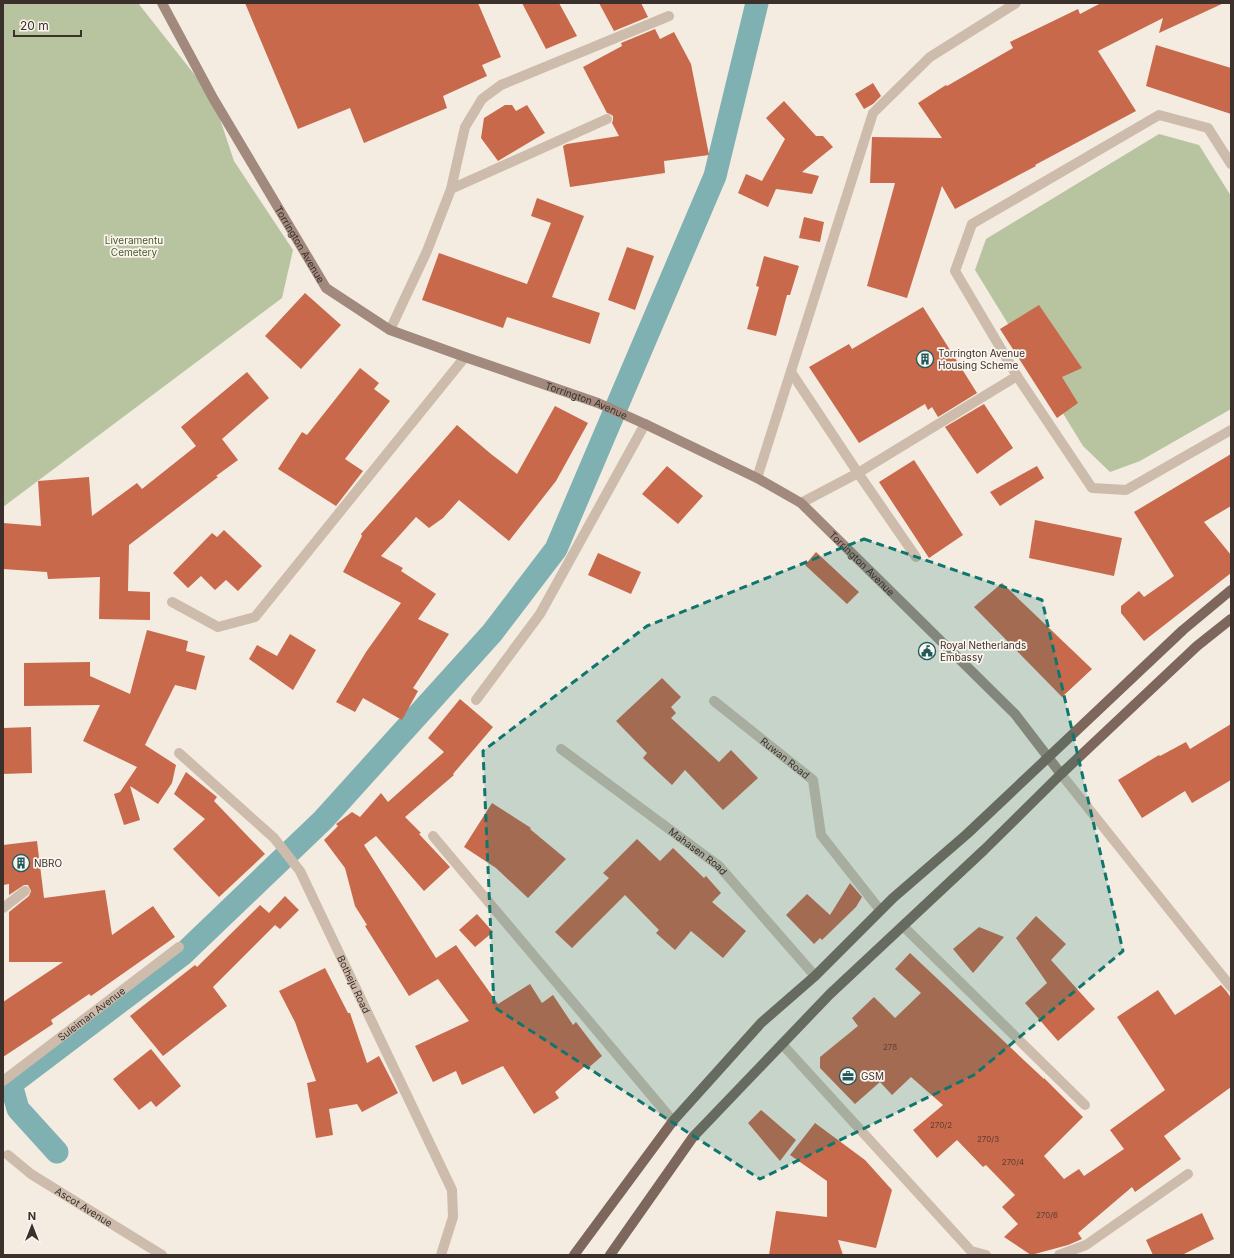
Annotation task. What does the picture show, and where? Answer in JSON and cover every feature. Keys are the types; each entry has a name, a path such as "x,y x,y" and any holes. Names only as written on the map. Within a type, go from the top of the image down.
{"main road":[{"name":"Torrington Avenue","path":"162,3 213,98 326,288 390,330 598,403 757,478 801,503 1015,714 1061,774"},
{"path":"574,1255 672,1121 761,1023 814,976 880,910 967,834 1183,630 1231,590"},
{"path":"610,1255 693,1137 830,994 904,927 1061,774 1197,646 1231,619"}],"street":[{"path":"757,478 873,113 930,57 1016,3"},
{"path":"390,330 427,251 452,189 465,126 482,98 501,85 669,16"},
{"path":"1231,164 1208,128 1159,115 972,224 955,271 1017,376 1092,488 1126,490 1231,430"},
{"path":"452,189 607,119"},
{"path":"172,602 218,627 255,617 465,357"},
{"path":"791,372 916,557"},
{"path":"801,503 858,472 1017,376"},
{"path":"476,700 540,614 645,424"},
{"name":"Ruwan Road","path":"714,702 813,780 821,835 880,910"},
{"name":"Mahasen Road","path":"561,749 718,866 814,976"},
{"name":"Botheju Road","path":"178,753 274,838 300,871 452,1190 453,1217 441,1255"},
{"path":"1061,774 1231,987"},
{"path":"433,836 672,1121"},
{"path":"3,908 26,891"},
{"path":"904,927 1085,1105"},
{"name":"Suleiman Avenue","path":"3,1081 179,947"},
{"path":"782,1044 971,1251 986,1255"},
{"name":"Ascot Avenue","path":"8,1155 31,1174 162,1255"},
{"path":"1059,1255 1086,1245 1188,1174"}],"highlighted area":[{"path":"864,539 1042,600 1123,951 974,1075 760,1179 494,1007 483,751 647,626"}],"green space":[{"name":"Liveramentu Cemetery","path":"3,3 138,3 213,98 234,161 293,250 282,298 3,507"},
{"path":"1159,134 1199,145 1231,196 1231,409 1140,461 1110,472 1083,446 975,270 986,239"}],"building":[{"path":"245,3 478,3 501,57 482,65 487,76 443,96 447,108 364,143 350,108 298,129"},
{"path":"522,3 559,3 577,36 546,49"},
{"path":"599,3 641,3 648,17 614,31"},
{"path":"1101,3 1224,3 1159,33 1163,18 1098,51 1136,111 955,209 942,186 907,298 867,286 895,183 870,183 872,137 942,138 918,103 946,85 947,86 1013,48 1010,42 1078,9 1080,14"},
{"path":"655,29 660,39 674,32 691,64 709,155 664,161 665,173 570,187 563,146 567,144 619,136 612,123 613,116 607,113 583,67 622,46 621,43"},
{"path":"1156,45 1231,68 1231,114 1146,86"},
{"path":"873,83 881,96 873,104 864,109 855,94"},
{"path":"784,101 816,136 823,136 833,147 802,172 819,176 812,194 776,189 768,207 738,193 746,174 762,181 785,139 766,118"},
{"path":"505,105 512,105 516,111 527,105 545,133 498,161 481,138 484,118"},
{"path":"537,198 584,216 552,297 600,313 590,344 507,317 503,328 422,300 439,253 527,284 551,223 531,216"},
{"path":"804,217 824,222 820,242 799,238"},
{"path":"627,247 654,256 635,310 608,300"},
{"path":"764,256 799,266 790,295 787,295 776,336 747,329 759,287 756,286"},
{"path":"305,293 341,325 301,369 265,336"},
{"name":"Torrington Avenue Housing Scheme","path":"1039,305 1082,368 1062,377 1078,403 1057,418 1000,329"},
{"path":"923,307 977,393 938,417 932,407 928,410 925,404 859,443 809,367 849,344 852,349"},
{"path":"360,368 379,383 374,389 390,401 345,459 363,471 336,506 278,469 302,432 307,435"},
{"path":"247,372 269,398 222,439 238,460 129,545 128,591 150,592 150,620 99,619 100,577 48,579 47,572 3,569 3,523 41,526 38,481 89,477 92,516 137,483 142,489 196,446 181,427"},
{"path":"984,404 1013,448 977,474 945,427"},
{"path":"555,406 588,423 556,481 509,541 459,500 443,518 429,528 416,517 381,556 403,568 401,571 436,594 418,619 449,634 413,688 418,691 402,720 363,698 355,712 336,702 366,652 401,603 343,572 362,536 361,534 457,425 517,474"},
{"path":"1231,454 1231,506 1204,522 1231,555 1231,573 1144,641 1121,613 1121,606 1139,591 1144,597 1174,576 1134,512"},
{"path":"914,460 963,535 929,558 879,482"},
{"path":"667,466 703,496 678,524 642,494"},
{"path":"1037,466 1044,478 1000,506 990,492"},
{"path":"1035,520 1122,538 1114,576 1029,558"},
{"path":"224,530 262,566 238,591 226,580 215,590 201,576 188,588 173,573 212,533 217,537"},
{"path":"816,552 859,592 847,604 805,565"},
{"path":"598,553 641,572 631,594 588,575"},
{"path":"1002,583 1092,669 1062,697 974,607"},
{"path":"147,630 188,641 186,651 205,656 196,690 175,685 145,745 176,765 172,783 158,804 130,786 140,820 124,825 114,794 120,792 137,767 83,741 100,705 24,706 24,663 90,662 90,676 130,694"},
{"path":"290,634 316,650 293,690 249,659 257,645 277,656"},
{"path":"662,678 681,697 671,707 676,713 671,718 719,762 731,750 758,778 723,810 685,770 672,785 643,758 647,753 616,721"},
{"path":"460,699 493,727 453,774 454,775 405,817 450,867 424,891 376,836 364,845 436,958 456,945 498,1004 530,984 542,1003 553,995 573,1025 576,1022 602,1056 587,1069 585,1066 555,1092 559,1098 534,1114 503,1066 462,1085 456,1071 433,1082 415,1046 469,1021 438,979 409,996 365,926 367,925 355,906 345,868 324,840 338,826 336,824 352,812 360,817 381,793 388,802 444,752 428,738"},
{"path":"1231,724 1231,780 1192,803 1185,791 1142,818 1118,780 1159,755 1160,756 1186,742 1190,749"},
{"path":"31,727 32,773 3,774 3,728"},
{"path":"186,772 217,797 214,801 265,854 219,897 173,849 205,819 174,794"},
{"path":"492,803 531,828 530,829 566,859 528,898 496,868 464,847"},
{"path":"637,839 660,861 673,848 704,878 706,876 721,893 712,902 746,931 723,958 691,931 675,950 656,933 659,930 625,895 572,948 555,932 609,878 603,873"},
{"path":"37,841 44,898 105,890 112,935 153,906 175,937 91,996 89,994 51,1020 53,1024 3,1057 3,1002 63,962 9,962 9,912 29,896 31,891 28,885 24,885 9,895 9,884 3,885 3,845"},
{"path":"850,883 862,897 856,907 822,940 820,938 814,944 786,915 807,894 830,915"},
{"path":"285,896 299,910 280,929 275,925 213,987 227,1006 163,1056 130,1016 195,965 197,967 260,905 269,913"},
{"path":"477,914 493,932 475,947 459,930"},
{"path":"1036,916 1066,944 1051,960 1095,1009 1058,1041 1025,1003 1047,983 1016,938"},
{"path":"979,927 1004,937 973,973 953,949"},
{"path":"910,953 1044,1078 1083,1117 1044,1156 1064,1179 1079,1169 1084,1176 1124,1149 1110,1130 1165,1090 1117,1017 1158,990 1175,1015 1221,985 1227,992 1231,998 1231,1087 1164,1136 1181,1159 1135,1192 1132,1187 1078,1233 1082,1239 1068,1245 1031,1255 1004,1237 1018,1224 1002,1207 1015,1195 986,1165 983,1167 957,1140 937,1158 913,1130 943,1105 911,1077 892,1095 880,1082 855,1104 820,1068 820,1057 858,1026 852,1018 874,997 895,1018 921,993 895,969"},
{"path":"325,968 348,1013 350,1013 367,1063 379,1056 398,1093 362,1112 357,1104 329,1109 333,1135 316,1138 307,1083 316,1081 295,1022 279,991"},
{"path":"151,1049 181,1086 156,1107 151,1101 139,1110 113,1079"},
{"path":"761,1110 796,1140 780,1161 748,1123"},
{"path":"815,1123 865,1160 892,1190 876,1248 838,1240 843,1255 769,1255 776,1211 827,1217 827,1181 790,1155"},
{"path":"1202,1213 1214,1239 1182,1255 1153,1255 1146,1240"}],"waterway":[{"path":"57,1152 18,1109 11,1084 183,954 323,820 492,633 556,549 715,176 757,3"}],"place":[{"name":"Torrington Avenue Housing Scheme","path":"925,359"},
{"name":"Royal Netherlands Embassy","path":"927,651"},
{"name":"NBRO","path":"21,863"},
{"name":"GSM","path":"848,1076"}]}
